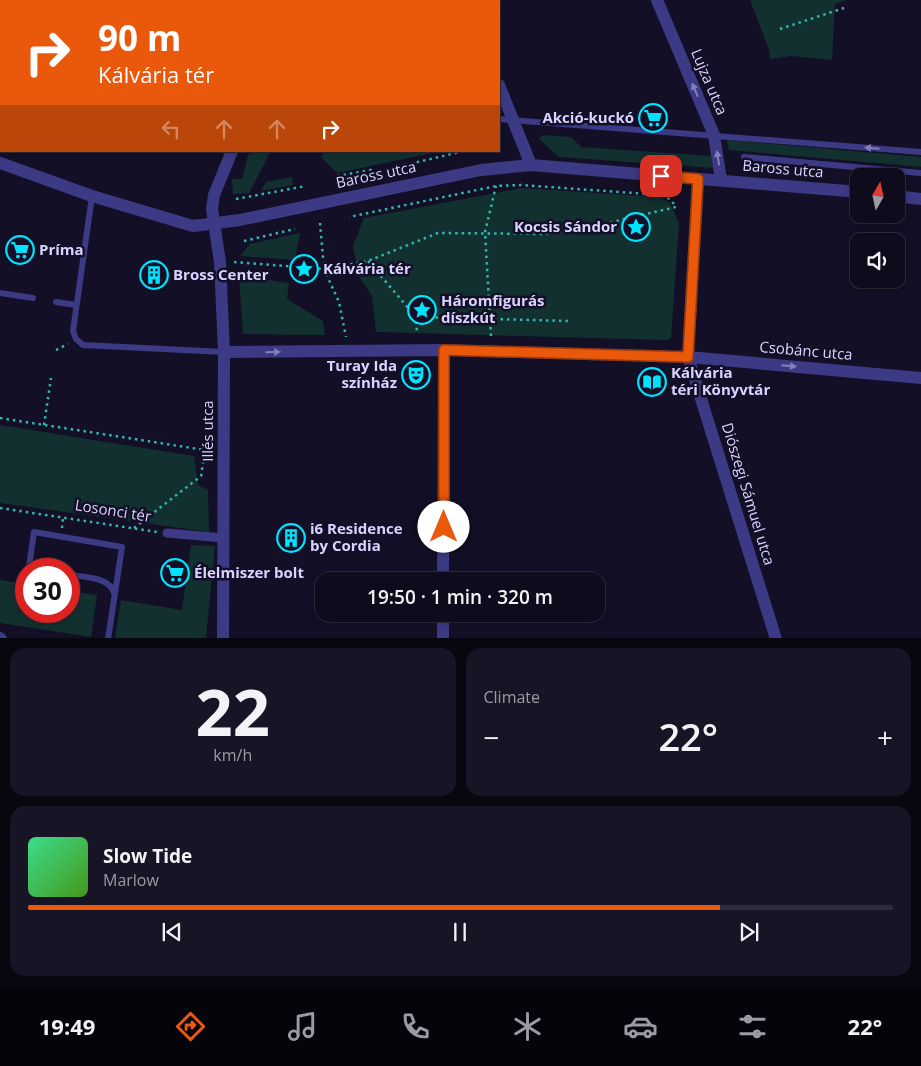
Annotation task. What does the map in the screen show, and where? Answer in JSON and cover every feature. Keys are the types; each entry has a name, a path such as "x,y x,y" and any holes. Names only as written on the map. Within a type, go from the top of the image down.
{"street":[{"name":"Lujza utca","path":"657,0 714,135 721,180"},
{"path":"500,88 531,165"},
{"name":"Illés utca","path":"222,638 225,453 224,352 220,262 213,225 214,195 232,152"},
{"name":"Baross utca","path":"0,163 92,196 193,226 213,225 481,170 531,165 850,191"},
{"name":"Diószegi Sámuel utca","path":"698,179 688,357 776,638"},
{"path":"905,197 921,199"},
{"path":"443,572 444,350"},
{"path":"224,352 444,350 688,357"},
{"name":"Csobánc utca","path":"688,357 921,378"},
{"name":"Losonci tér","path":"167,533 223,538"},
{"path":"443,622 443,638"}],"lane":[{"path":"500,120 921,152"},
{"path":"744,157 921,173"},
{"path":"92,196 73,331 76,339 83,345 224,352"},
{"path":"0,293 33,298"},
{"path":"56,302 76,305"},
{"path":"30,558 34,532 122,547 108,638"},
{"path":"80,577 109,584 114,594"}],"path":[{"path":"780,29 844,8"},
{"path":"337,176 370,170 371,173 460,152"},
{"path":"234,262 324,269 368,261 438,233 543,234 591,227 676,207 672,200 662,195 521,185 496,186 348,217"},
{"path":"236,200 306,186"},
{"path":"491,336 485,232 496,186"},
{"path":"254,196 255,192"},
{"path":"320,223 324,269 339,302 346,334 347,351"},
{"path":"244,241 295,229"},
{"path":"368,261 416,317 417,333"},
{"path":"416,317 570,321"},
{"path":"56,350 76,339"},
{"path":"44,425 51,378"},
{"path":"0,418 225,453"},
{"path":"134,528 201,476 205,450"},
{"name":"Losonci tér","path":"0,508 167,533"}],"green space":[{"path":"750,0 847,0 835,4 832,60 791,56 770,59 769,50"},
{"path":"543,135 571,137 581,147 711,156 713,168 559,157 539,139"},
{"path":"727,140 921,157 921,167 729,150"},
{"path":"252,152 270,152 249,193 233,194 232,179 242,179 248,155"},
{"path":"324,152 437,152 337,173 321,157"},
{"path":"292,177 293,185 261,191 266,182"},
{"name":"Kálvária tér","path":"522,188 660,197 670,203 679,223 671,338 667,340 376,332 372,296 359,276 353,246 364,218"},
{"path":"300,233 295,260 240,256 250,244"},
{"path":"239,276 289,283 287,299 323,321 325,335 243,334"},
{"path":"0,425 194,456 198,485 208,490 209,532 0,503"},
{"path":"191,545 215,546 206,638 115,638 121,600 182,610"},
{"path":"0,580 15,582 15,623 80,623 80,593 97,595 91,637 0,623"}],"place":[{"name":"Akció-kuckó","path":"653,118"},
{"name":"Kocsis Sándor","path":"636,227"},
{"name":"Príma","path":"20,250"},
{"name":"Kálvária tér","path":"304,269"},
{"name":"Bross Center","path":"154,275"},
{"name":"Háromfigurás díszkút","path":"422,310"},
{"name":"Turay Ida színház","path":"416,375"},
{"name":"Kálvária téri Könyvtár","path":"652,382"},
{"name":"i6 Residence by Cordia","path":"291,538"},
{"name":"Élelmiszer bolt","path":"175,573"}],"route":[{"path":"444,527 444,350 688,357 698,179 661,176"}]}
